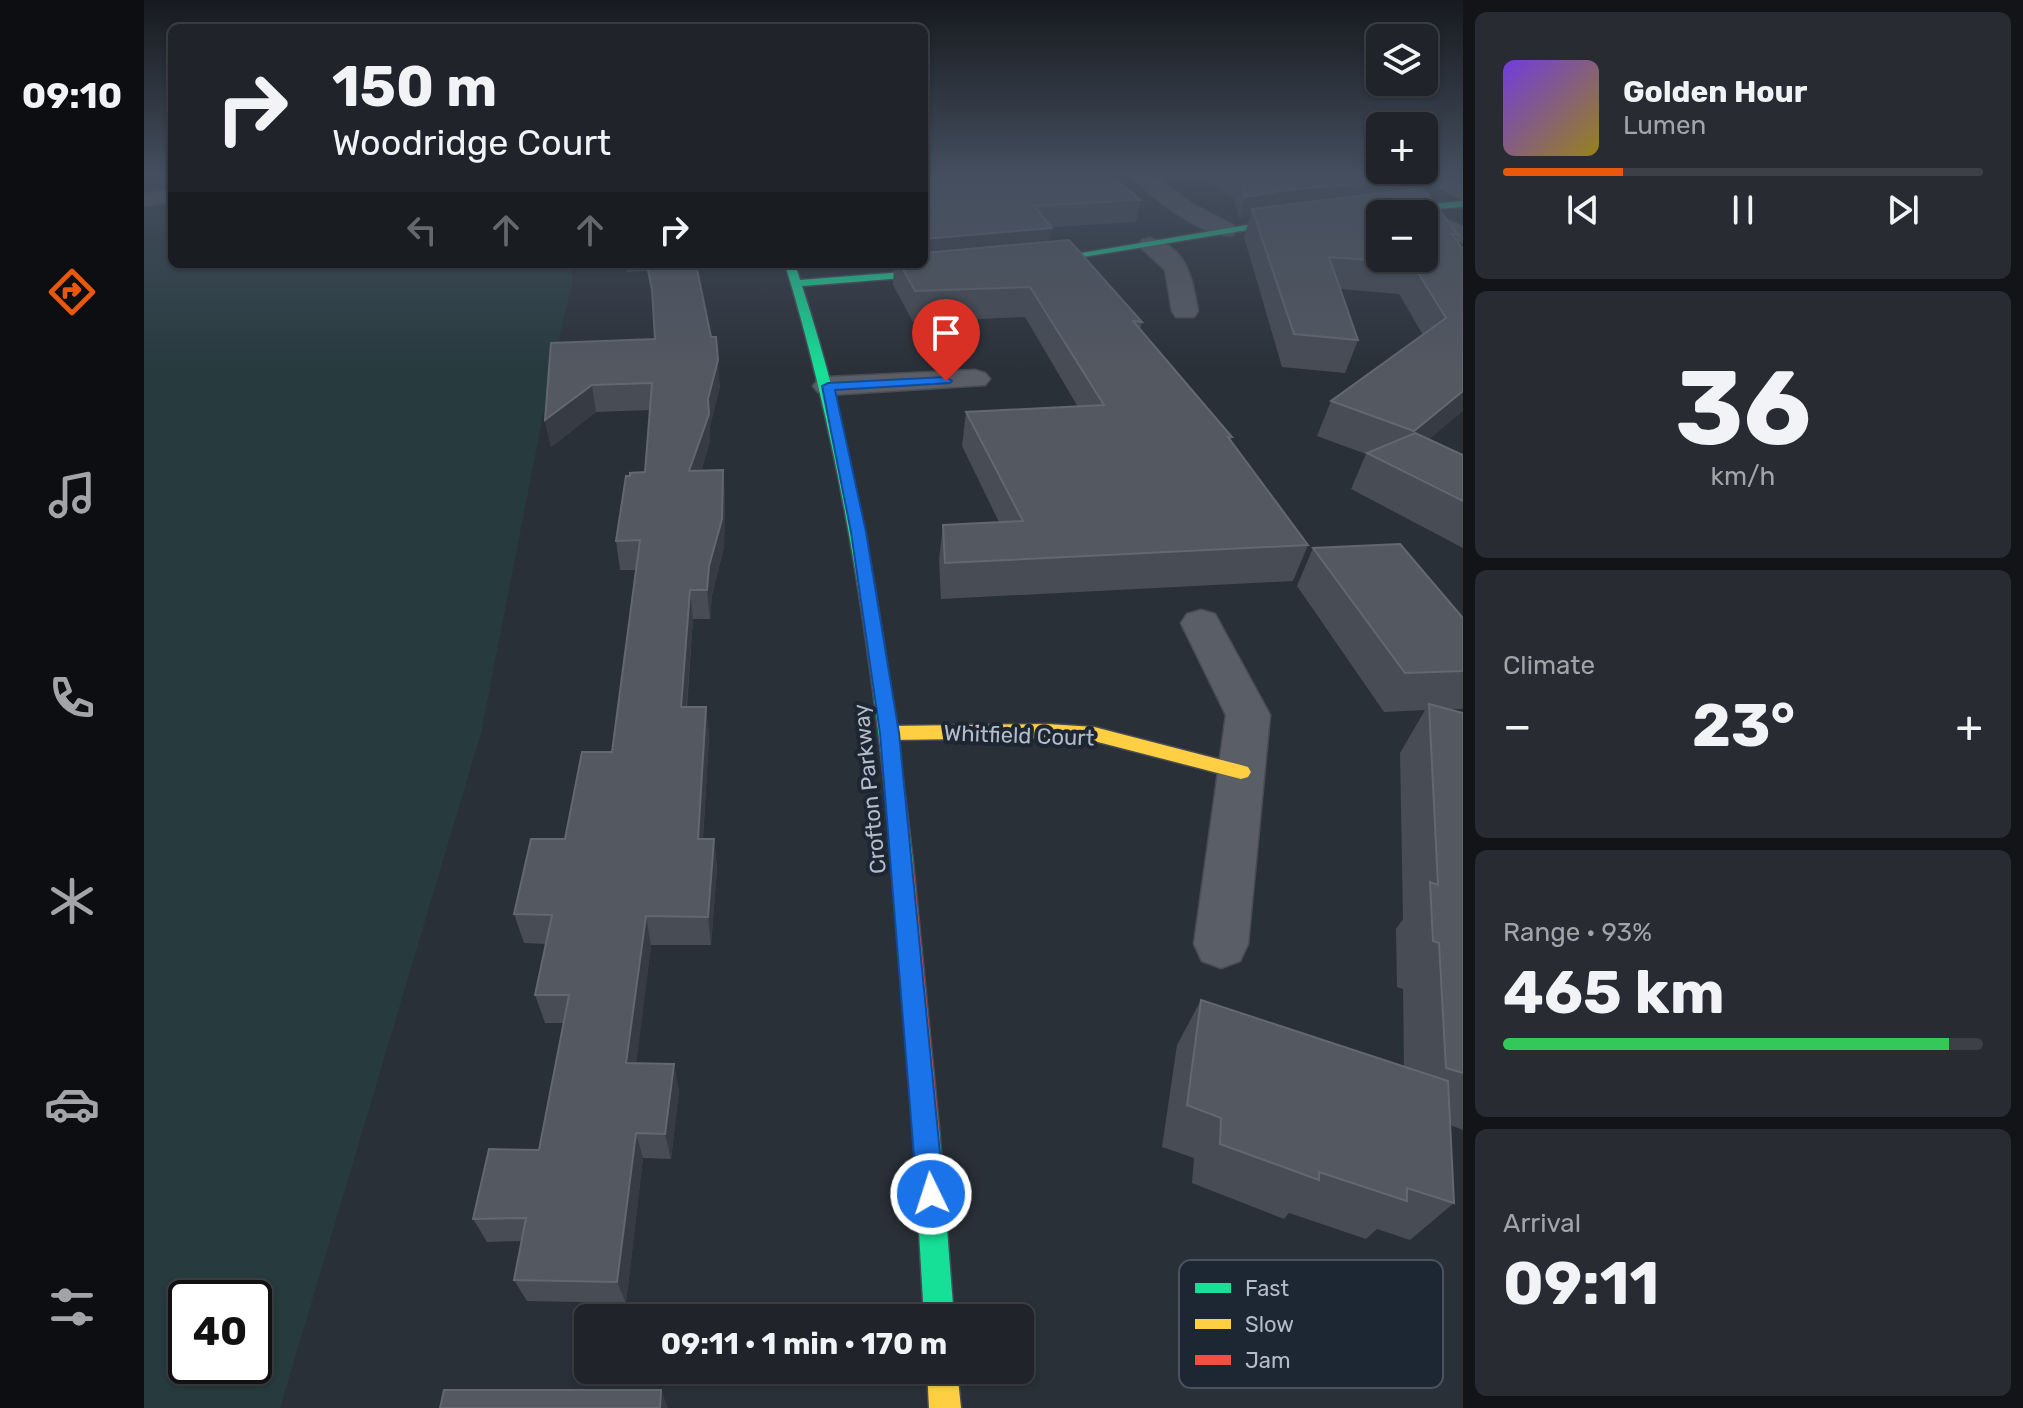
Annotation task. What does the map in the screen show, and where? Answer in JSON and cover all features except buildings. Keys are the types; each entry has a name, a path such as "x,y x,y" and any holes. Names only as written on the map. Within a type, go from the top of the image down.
{"street":[{"path":"1001,266 1171,241"},
{"path":"1150,245 1177,267 1185,311"},
{"name":"Crofton Parkway","path":"791,268 828,386 859,532 890,733 925,1102 938,1304"},
{"path":"797,283 972,269"},
{"path":"828,386 975,380"},
{"path":"1201,623 1248,715 1221,944"},
{"name":"Whitfield Court","path":"890,733 1047,731 1094,734 1241,772"},
{"path":"943,1384 945,1408"}],"green space":[{"path":"144,241 168,241 168,268 573,268 572,285 553,364 481,733 280,1408 144,1408"}],"traffic: fast":[{"path":"1022,264 1166,241"},
{"path":"791,268 813,337 849,484 875,635 903,862"},
{"path":"797,283 954,271"},
{"path":"926,1128 938,1304"}],"traffic: slow":[{"path":"890,733 1047,731 1094,734 1241,772"},
{"path":"943,1384 945,1408"}],"traffic: jam":[{"path":"903,862 926,1128"}],"route":[{"path":"931,1194 890,733 859,532 828,386 946,381"}]}
